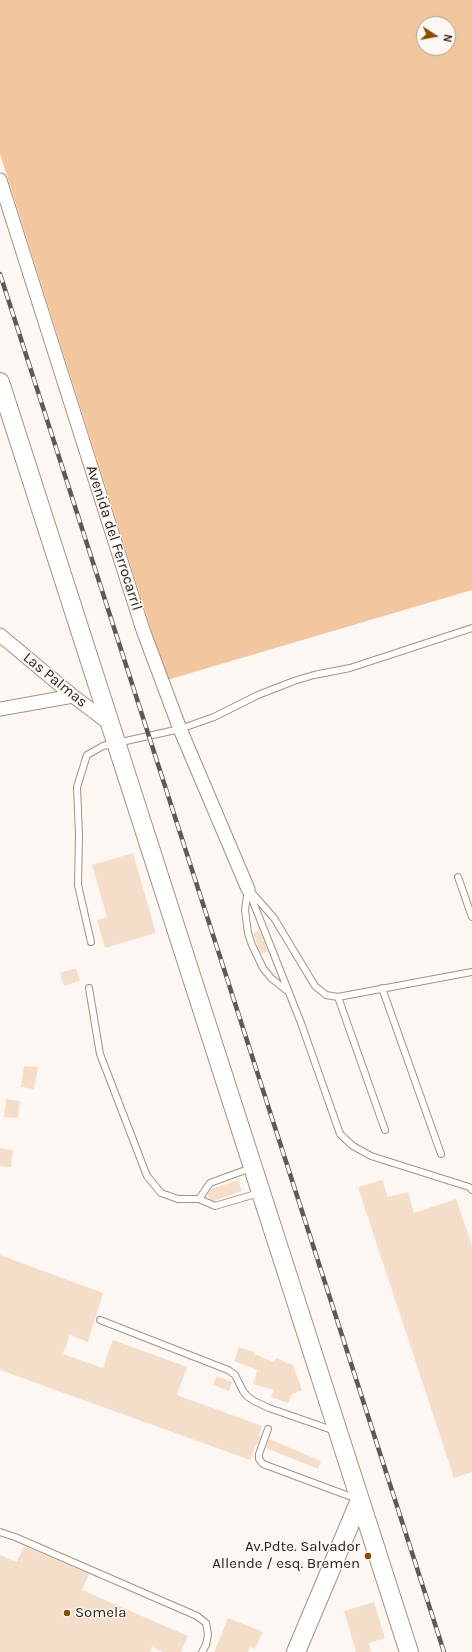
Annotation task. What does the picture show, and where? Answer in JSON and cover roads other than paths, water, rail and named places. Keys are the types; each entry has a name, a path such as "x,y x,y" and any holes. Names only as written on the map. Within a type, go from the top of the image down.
{"main road":[{"path":"0,382 409,1652"},
{"path":"296,1652 360,1500"}],"street":[{"name":"Avenida del Ferrocarril","path":"0,180 143,630 180,729 248,889"},
{"name":"Las Palmas","path":"0,635 73,696 110,724"},
{"path":"0,709 73,696"}],"lane":[{"path":"91,942 78,885 80,835 77,787 88,755 103,746 180,729 214,717 275,687 314,675 350,668 472,628"},
{"path":"458,877 472,917"},
{"path":"248,889 303,1030 337,1127 346,1140 371,1156 471,1188"},
{"path":"248,889 245,900 246,920 252,946 260,962 271,978 287,991"},
{"path":"248,889 274,918 315,986 326,996 338,997 472,972"},
{"path":"89,988 100,1054 147,1176 161,1193 178,1199 199,1199 215,1206 261,1192"},
{"path":"382,988 441,1154"},
{"path":"338,997 385,1130"},
{"path":"199,1199 210,1183 253,1168"},
{"path":"100,1320 228,1370 235,1375 243,1391 254,1401 268,1408 338,1432"},
{"path":"268,1429 259,1454 259,1459 263,1464 360,1500"},
{"path":"0,1532 15,1537 197,1616 206,1623 208,1634 206,1645 202,1652"}],"railway":[{"path":"0,274 444,1652"}],"place":[{"name":"Av.Pdte. Salvador Allende / esq. Bremen","path":"368,1556"},
{"name":"Somela","path":"67,1613"}]}
